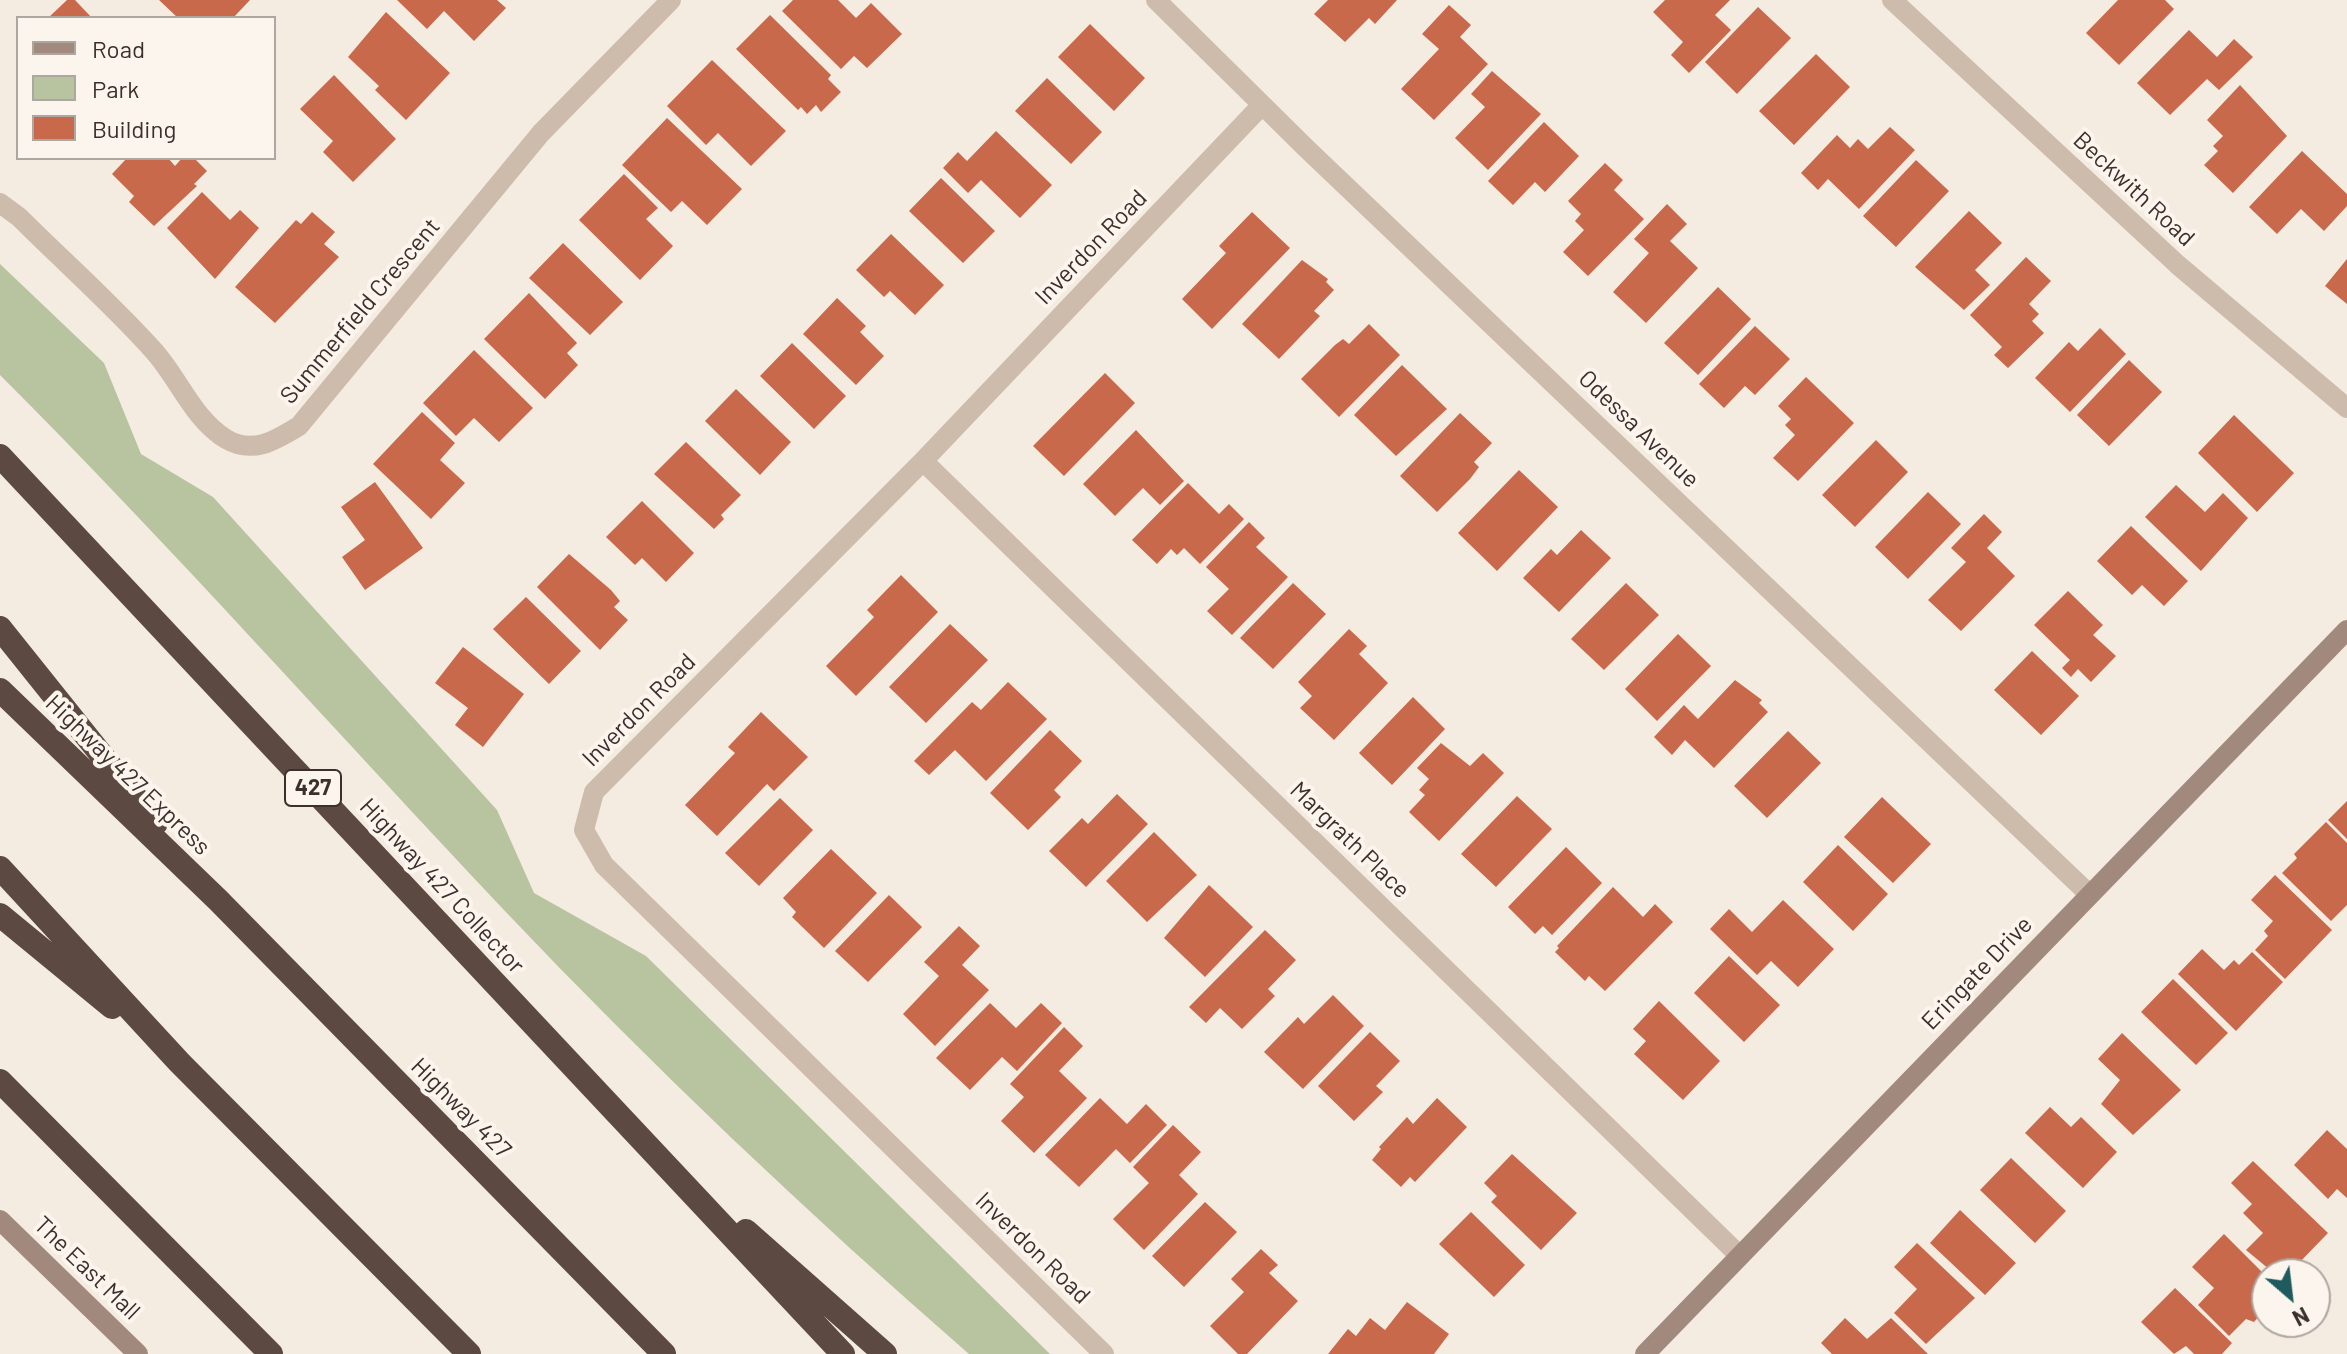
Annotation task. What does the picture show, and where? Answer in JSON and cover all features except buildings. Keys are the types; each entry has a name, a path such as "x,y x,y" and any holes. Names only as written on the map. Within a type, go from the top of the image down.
{"highway":[{"name":"Highway 427 Collector","path":"0,456 843,1354"},
{"path":"0,628 218,900"},
{"name":"Highway 427 Express","path":"0,690 218,900"},
{"path":"0,868 179,1062 469,1354"},
{"name":"Highway 427","path":"218,900 664,1354"},
{"path":"0,915 179,1062"},
{"path":"0,1081 271,1354"},
{"path":"624,1122 885,1354"}],"street":[{"name":"Summerfield Crescent","path":"0,203 19,217 154,351 209,424 227,439 249,447 274,442 299,426 541,133 671,0"},
{"name":"Odessa Avenue","path":"1156,0 1262,105 2089,894"},
{"name":"Beckwith Road","path":"1892,0 2178,265 2347,408"},
{"name":"Inverdon Road","path":"1104,1354 604,865 584,830 594,792 923,461 1262,105"},
{"name":"Margrath Place","path":"923,461 1740,1256"},
{"name":"Eringate Drive","path":"1645,1354 2089,894 2344,638"},
{"name":"The East Mall","path":"0,1220 138,1354"}],"green space":[{"path":"0,264 104,363 141,454 213,497 497,810 534,893 646,956 1050,1354 969,1354 731,1137 559,967 191,573 0,375"}]}
